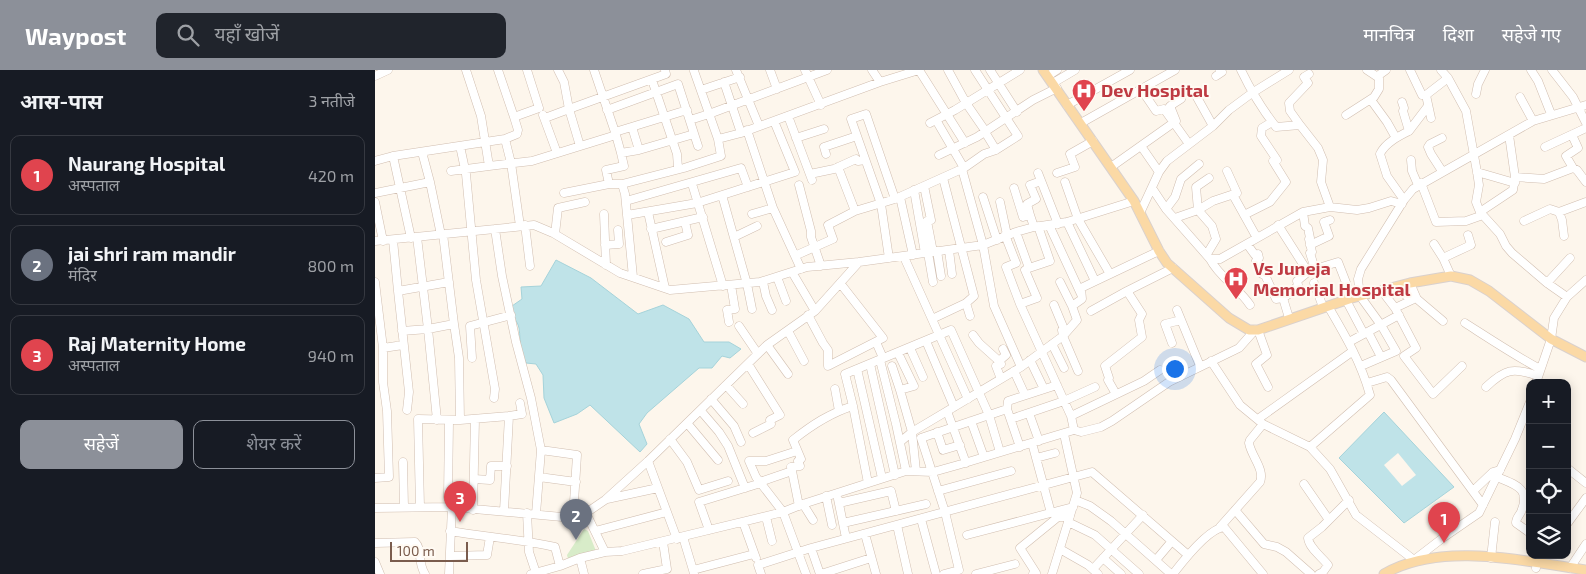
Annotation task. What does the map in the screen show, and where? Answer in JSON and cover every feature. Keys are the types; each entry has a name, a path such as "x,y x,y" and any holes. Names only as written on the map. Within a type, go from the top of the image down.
{"main road":[{"path":"1050,79 1133,201 1159,251 1173,268 1229,318 1249,330 1256,330 1353,298 1410,283 1451,276 1470,280 1489,291 1551,339 1586,357"},
{"path":"1383,574 1414,560 1464,555 1540,561 1573,571 1586,570"},
{"path":"1447,557 1540,561"}],"street":[{"path":"375,76 388,70"},
{"path":"466,70 481,116 489,166"},
{"path":"375,161 393,156 505,139 517,134 514,117 498,70"},
{"path":"527,70 539,108 545,118 557,153"},
{"path":"559,70 581,146"},
{"path":"594,70 624,166 606,170 609,184"},
{"path":"545,118 652,80 666,74 665,70"},
{"path":"770,70 777,89"},
{"path":"690,120 777,89 807,73 827,70"},
{"path":"872,70 880,82"},
{"path":"718,139 744,132 880,82 919,70 965,143"},
{"path":"947,70 996,150"},
{"path":"799,254 833,240 828,226 855,211 898,198 963,169 984,154 996,150 1017,136 975,70"},
{"path":"990,70 1017,112"},
{"path":"1019,70 999,84 933,121 953,149 963,169 983,245 994,306 1025,395"},
{"path":"939,155 986,132 1017,112 1033,100 1057,70"},
{"path":"1050,79 1075,70"},
{"path":"1067,104 1129,70"},
{"path":"1081,123 1175,70"},
{"path":"1241,70 1252,93 1276,127 1300,125"},
{"path":"1139,213 1159,172 1167,161 1213,126 1229,110 1289,70"},
{"path":"1367,70 1379,78"},
{"path":"1347,115 1371,100 1379,89 1379,75 1386,70"},
{"path":"1410,70 1422,95"},
{"path":"1441,70 1448,78 1466,111 1479,185 1476,202 1481,213 1500,234 1506,246 1547,283 1567,297"},
{"path":"1476,94 1478,84 1485,70"},
{"path":"1531,70 1541,88 1551,114"},
{"path":"1552,70 1582,106 1586,122"},
{"path":"564,193 609,184 623,184 721,156 718,139 694,71"},
{"path":"807,73 821,105"},
{"path":"701,90 724,82 738,74 759,126"},
{"path":"1309,74 1304,77 1309,83 1289,103 1290,111 1318,148 1323,160 1321,182 1330,207"},
{"path":"1431,118 1426,95 1448,78"},
{"path":"652,80 677,154 678,168"},
{"path":"724,82 732,106 765,182 773,208 801,269"},
{"path":"607,110 678,84 699,146"},
{"path":"1141,89 1156,111 1164,109 1189,144"},
{"path":"1194,92 1213,126"},
{"path":"1111,167 1176,121 1170,106 1181,99 1178,93"},
{"path":"1520,97 1533,121"},
{"path":"1371,100 1396,138"},
{"path":"1402,102 1409,131"},
{"path":"1403,202 1387,176 1380,154 1396,138 1409,131 1428,106"},
{"path":"1353,298 1361,268 1403,202 1420,184 1533,121 1582,106"},
{"path":"514,117 539,108"},
{"path":"451,171 533,161 687,110"},
{"path":"889,258 881,204 851,119 866,114 898,198 913,255"},
{"path":"788,116 811,177 857,159 858,161 865,160"},
{"path":"627,215 697,203 795,172 774,121"},
{"path":"1244,215 1273,200 1286,182 1273,161 1277,160 1261,136 1262,128 1272,122"},
{"path":"632,127 639,150"},
{"path":"1545,146 1586,128"},
{"path":"796,138 824,129"},
{"path":"621,153 639,150 695,134"},
{"path":"1411,160 1412,171 1420,184 1436,222 1467,221 1513,190 1515,180 1509,135"},
{"path":"1572,135 1578,148 1566,156 1573,168 1586,182"},
{"path":"826,154 824,147 857,136"},
{"path":"1442,138 1432,142 1429,147 1431,154 1443,171"},
{"path":"505,139 530,266"},
{"path":"1057,173 1075,167 1070,154 1093,141"},
{"path":"460,146 473,231 476,280 495,389 494,398"},
{"path":"1141,146 1159,172"},
{"path":"422,152 442,234 449,282 459,358 461,420"},
{"path":"393,156 414,237 423,287 437,420"},
{"path":"1166,209 1175,197 1181,179 1199,164"},
{"path":"838,167 855,211"},
{"path":"626,201 741,168 748,187"},
{"path":"1477,172 1515,180 1545,179 1573,168"},
{"path":"1175,218 1198,210 1213,201 1237,193 1227,171"},
{"path":"1020,304 1037,298 1025,270 1051,261 1030,215 1027,204 1036,199 1030,185 1040,177 1058,224"},
{"path":"931,320 965,303 974,296 943,178"},
{"path":"1209,178 1196,187 1198,210 1211,226 1216,239 1209,257"},
{"path":"375,193 430,182"},
{"path":"1065,182 1078,218 1110,274"},
{"path":"623,184 633,277"},
{"path":"799,185 821,266"},
{"path":"924,186 931,220 927,221 933,282"},
{"path":"693,187 735,309 727,310 729,322"},
{"path":"1014,188 1023,217 1030,215"},
{"path":"1152,188 1166,209 1209,257 1225,279 1246,299 1249,305"},
{"path":"913,190 931,252 941,276"},
{"path":"722,195 747,284 751,309"},
{"path":"1233,195 1257,238"},
{"path":"983,197 997,240"},
{"path":"1209,257 1220,259 1303,212 1330,207 1357,210 1391,200 1403,202"},
{"path":"375,202 379,241 533,224 555,234 620,272 670,290 763,282 801,269 904,257 983,245 1016,232 1067,222 1133,201"},
{"path":"555,234 558,208 585,202"},
{"path":"1000,202 1006,235 1016,263 1006,267 1020,304 1065,401 1074,430"},
{"path":"1524,221 1550,209 1559,212 1586,202"},
{"path":"752,214 773,208"},
{"path":"648,212 665,288"},
{"path":"1303,212 1305,226 1308,228 1312,252 1310,253 1315,269 1338,262 1366,333 1381,357"},
{"path":"1559,212 1564,236"},
{"path":"604,214 606,265"},
{"path":"651,229 703,218"},
{"path":"1310,245 1329,236 1324,222 1330,220"},
{"path":"665,242 688,236 685,222"},
{"path":"1067,222 1095,281"},
{"path":"1049,225 1082,296"},
{"path":"1247,244 1255,256 1258,254 1259,258 1256,261 1276,299 1283,298 1292,292 1297,285 1297,280 1308,272 1278,225"},
{"path":"734,237 757,226"},
{"path":"495,229 511,315 531,398 541,450 536,514"},
{"path":"605,245 619,244 618,230"},
{"path":"1016,232 1029,268"},
{"path":"1443,258 1471,245 1468,235"},
{"path":"393,240 409,392 407,410"},
{"path":"1434,244 1451,276"},
{"path":"949,250 953,274"},
{"path":"1071,306 1082,299 1081,288 1159,251"},
{"path":"904,257 968,399"},
{"path":"1547,283 1570,258"},
{"path":"375,508 452,507 573,518 585,513 605,500 648,461 767,346 812,313 859,262"},
{"path":"1091,311 1173,268"},
{"path":"792,272 812,313 823,343 828,350 828,366 883,338 840,283"},
{"path":"777,277 786,301"},
{"path":"1538,376 1551,339 1554,318 1567,297 1586,280"},
{"path":"375,282 383,348 379,383 387,411 389,477 375,478"},
{"path":"398,291 449,282"},
{"path":"763,282 772,310"},
{"path":"900,442 912,432 1017,369 1063,336 1077,320 1060,282"},
{"path":"1310,448 1370,395 1361,366 1349,342 1314,283"},
{"path":"1410,283 1417,298 1443,321"},
{"path":"1349,342 1381,325 1412,300 1395,287"},
{"path":"1116,394 1108,380 1105,366 1142,337 1139,320 1142,314 1127,291"},
{"path":"1382,291 1397,311 1417,348 1404,356 1433,394 1462,366"},
{"path":"1283,298 1289,318"},
{"path":"1353,298 1381,325 1396,351 1361,366"},
{"path":"965,303 970,316"},
{"path":"1054,305 1064,329 1062,330 1063,336 1078,371"},
{"path":"1177,310 1200,366"},
{"path":"471,358 470,326 511,315"},
{"path":"1172,343 1165,324 1181,320"},
{"path":"1465,323 1491,338 1538,376"},
{"path":"402,331 454,324"},
{"path":"739,326 758,354"},
{"path":"868,482 845,374 951,330 989,415 1001,452"},
{"path":"527,514 529,552 533,574 580,558 605,552 623,551 766,517 906,470 933,472 1074,430 1081,432 1101,427 1113,421 1169,382 1239,348 1256,330 1267,355 1256,364 1268,387"},
{"path":"787,331 804,361"},
{"path":"973,335 999,361"},
{"path":"926,341 950,409 953,427 966,463"},
{"path":"876,342 906,470"},
{"path":"1051,344 1064,368"},
{"path":"383,348 403,345"},
{"path":"767,346 788,374"},
{"path":"910,348 923,377"},
{"path":"1001,379 996,366 1001,364 999,361 1006,355 1003,349"},
{"path":"967,535 1051,513 1074,504 1090,506 1172,574 1188,555 1214,530 1220,527 1260,482 1262,477 1249,443 1261,422 1353,351"},
{"path":"899,353 913,386 900,390"},
{"path":"1030,360 1044,389"},
{"path":"1211,361 1240,404 1261,422 1310,448 1330,469 1356,515 1414,560 1444,536 1479,513 1526,412"},
{"path":"748,364 780,415 770,420 771,424 753,433"},
{"path":"870,364 895,475"},
{"path":"892,366 912,432 917,471"},
{"path":"857,369 882,478"},
{"path":"1071,416 1144,381 1160,370"},
{"path":"1485,387 1496,377 1509,371 1523,371 1538,376"},
{"path":"1367,383 1387,377 1391,380 1483,505"},
{"path":"726,385 743,404"},
{"path":"1020,447 1007,409 1008,401 1057,385"},
{"path":"1011,419 1065,401 1095,387"},
{"path":"835,389 839,411"},
{"path":"711,399 734,426 741,442"},
{"path":"420,507 418,419 449,421 509,416 521,414 520,403"},
{"path":"813,520 801,505 791,467 800,466 798,461 801,459 793,440 821,420 853,406"},
{"path":"944,574 959,572 945,512 921,438 1007,409"},
{"path":"701,411 728,446 745,488"},
{"path":"1029,413 1036,458 1051,513"},
{"path":"505,511 509,416"},
{"path":"473,510 475,419"},
{"path":"449,421 448,497 452,507 449,574"},
{"path":"971,421 984,457"},
{"path":"687,423 718,460"},
{"path":"937,432 943,450 960,445"},
{"path":"1053,574 1077,494 1064,434"},
{"path":"670,439 687,462 699,490 699,502 709,530"},
{"path":"541,450 577,455 573,518"},
{"path":"795,574 805,572 783,512 760,483 749,460 766,461 797,451"},
{"path":"1036,458 1055,453"},
{"path":"648,461 667,512 680,538 693,572 755,554"},
{"path":"403,462 404,507"},
{"path":"474,480 491,480 491,466 507,466"},
{"path":"1568,469 1586,483"},
{"path":"699,502 792,471"},
{"path":"938,491 1011,471"},
{"path":"759,565 846,538 1092,472 1188,555"},
{"path":"1473,491 1493,472 1498,473 1514,484 1524,492 1525,496 1520,513 1516,518 1516,523 1526,530"},
{"path":"539,477 576,482"},
{"path":"699,490 728,481"},
{"path":"1304,484 1329,520"},
{"path":"605,500 658,488"},
{"path":"839,503 891,491 896,511"},
{"path":"837,493 846,538"},
{"path":"826,496 832,526"},
{"path":"1571,519 1586,498"},
{"path":"1319,574 1328,565 1312,548 1308,538 1349,500"},
{"path":"843,523 926,504"},
{"path":"1235,510 1264,544 1277,547 1286,552 1311,574"},
{"path":"595,531 667,512"},
{"path":"585,513 605,552"},
{"path":"1060,549 1088,565 1095,572 1103,558 1143,515"},
{"path":"766,517 772,541"},
{"path":"1033,574 1036,573 1020,548 1058,517 1069,519 1095,535 1139,574"},
{"path":"921,519 936,574"},
{"path":"743,522 761,574"},
{"path":"1491,558 1495,522"},
{"path":"897,525 909,574"},
{"path":"1220,527 1224,527 1263,574"},
{"path":"450,531 528,540 555,547 560,566"},
{"path":"865,534 876,574"},
{"path":"449,556 487,555 490,537"},
{"path":"1155,560 1172,541"},
{"path":"375,543 415,542 419,547 419,564 425,574"},
{"path":"643,574 661,572 667,569 663,542"},
{"path":"1573,571 1586,544"},
{"path":"811,548 820,574 847,570 871,558"},
{"path":"580,558 583,574"},
{"path":"1103,558 1121,574"},
{"path":"375,562 380,574"},
{"path":"976,574 1015,564"}],"green space":[{"path":"584,529 588,531 598,556 568,559 567,555"}],"water":[{"path":"556,260 591,278 638,314 663,305 689,319 704,342 729,342 741,349 730,358 722,356 712,368 699,368 647,413 639,424 647,444 640,452 590,405 577,414 554,423 544,398 543,375 536,364 526,363 521,349 519,328 512,306 522,299 521,287 541,286"},
{"path":"1384,412 1454,487 1404,523 1339,458"}],"pier":[{"path":"1398,453 1416,475 1402,486 1384,465"}],"place":[{"name":"Dev Hospital","path":"1084,112"},
{"name":"Vs Juneja Memorial Hospital","path":"1236,300"},
{"name":"Raj Maternity Home","path":"460,522"},
{"name":"jai shri ram mandir","path":"576,540"},
{"name":"Naurang Hospital","path":"1444,543"}]}
